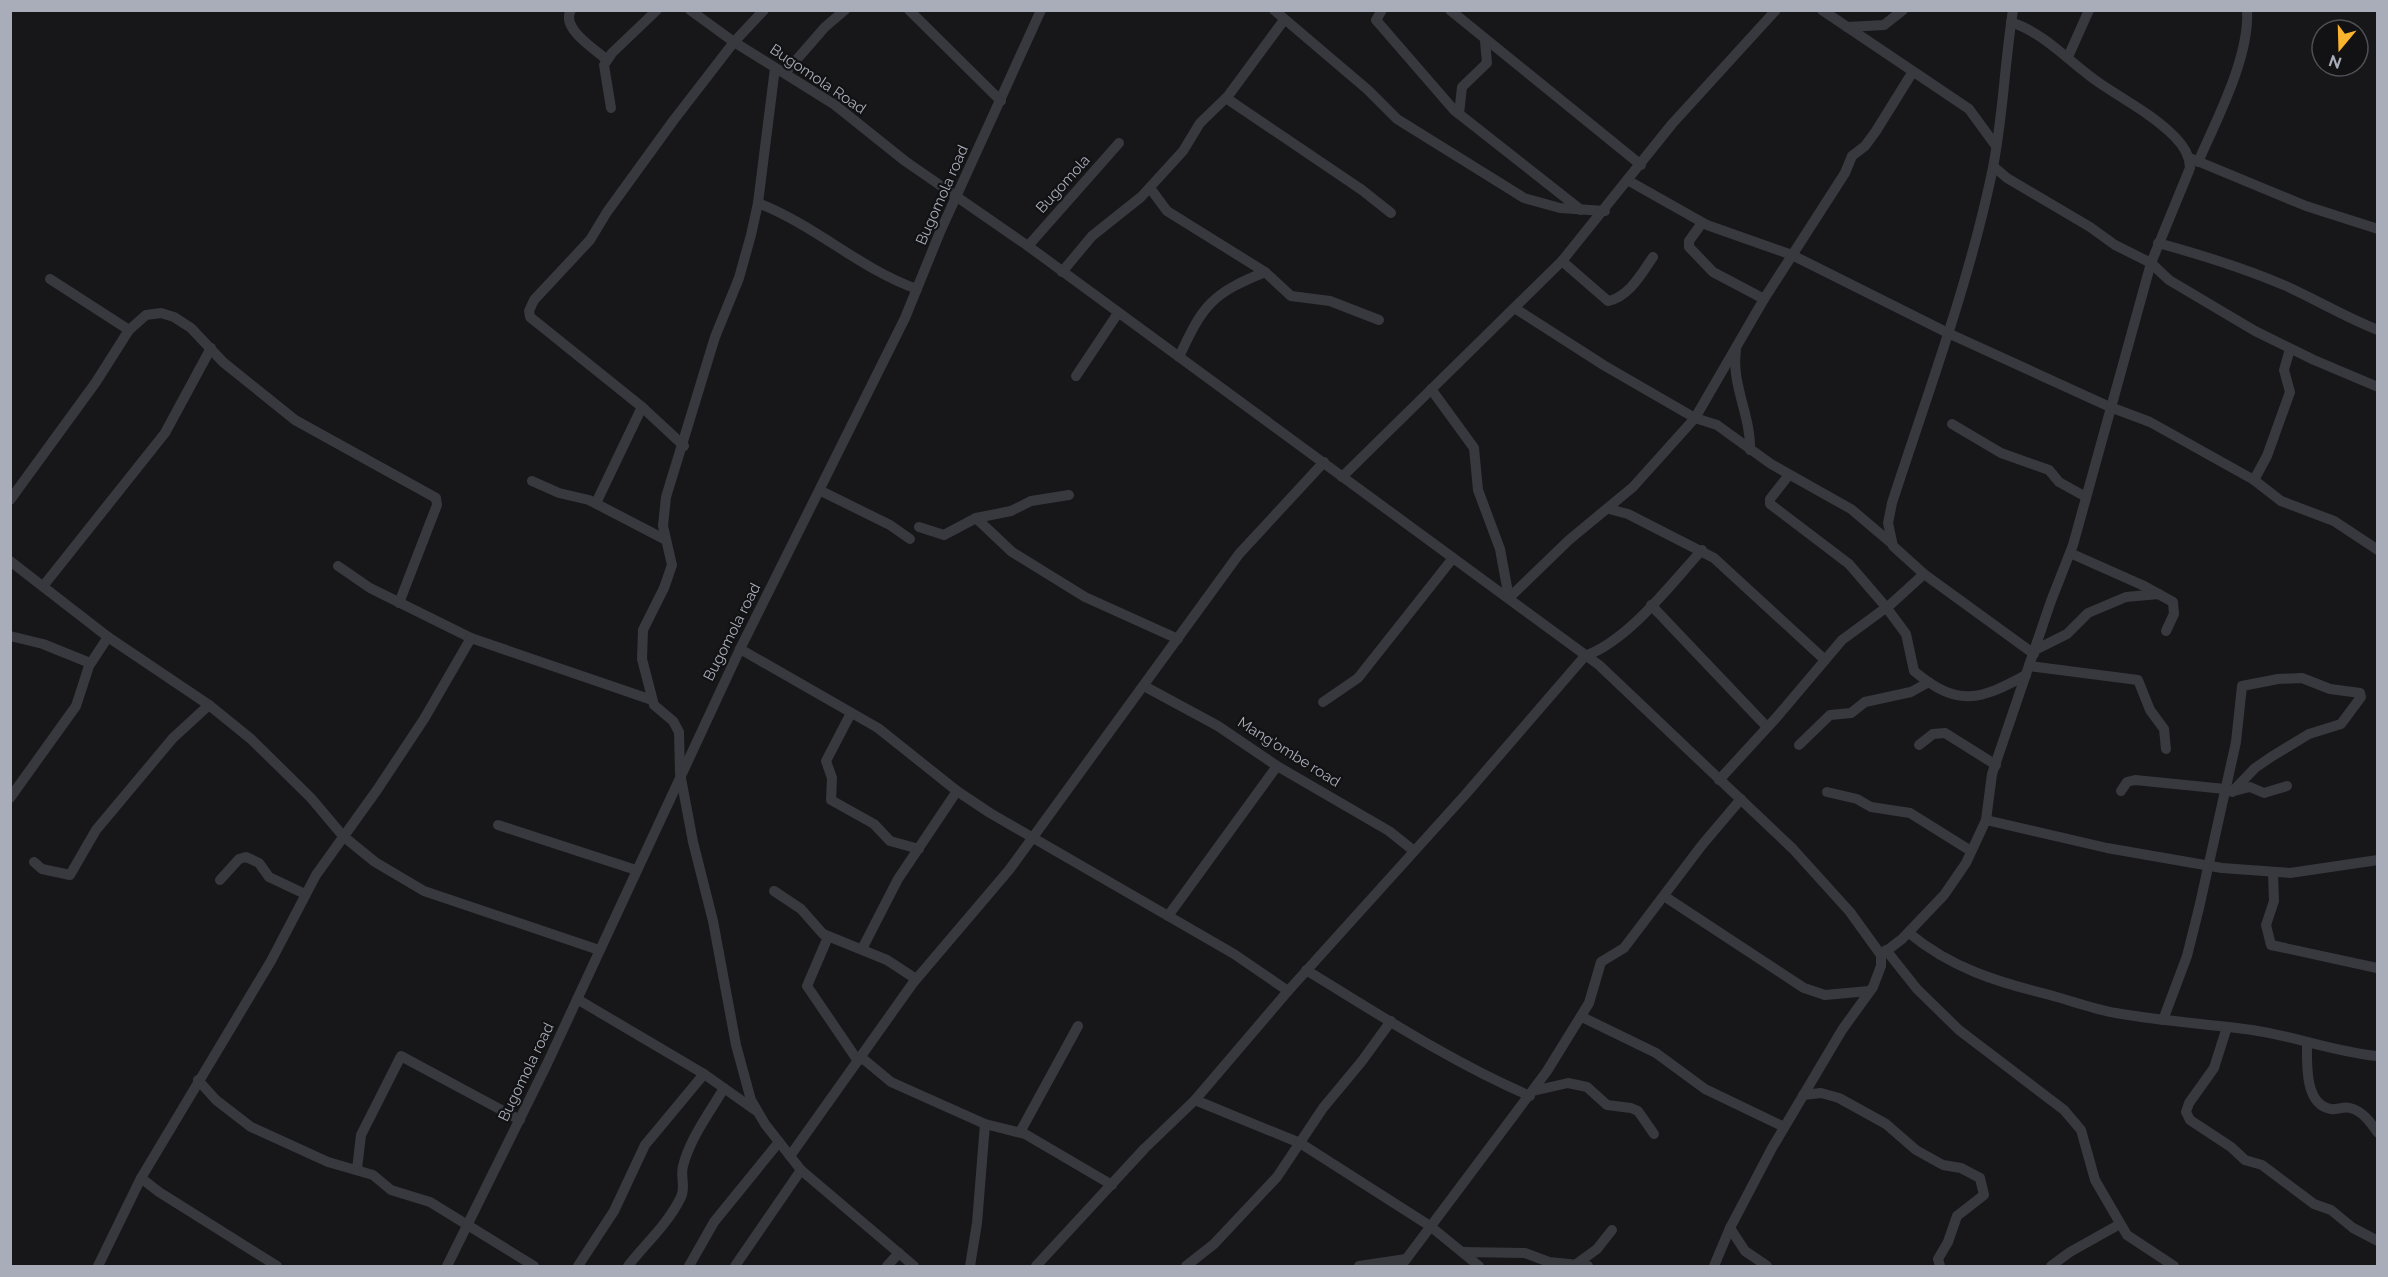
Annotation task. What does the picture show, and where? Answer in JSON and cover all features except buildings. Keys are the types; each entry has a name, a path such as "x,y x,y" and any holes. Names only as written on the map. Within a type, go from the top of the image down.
{"street":[{"path":"571,10 568,16 569,26 607,60"},
{"path":"611,108 604,77 607,60 657,10"},
{"name":"Bugomola Road","path":"690,10 734,42 835,105 956,197 1028,246 1599,665 1812,869 1884,953 1959,1030 2040,1089 2078,1126 2083,1135 2095,1180 2120,1224 2130,1238 2174,1266"},
{"path":"684,446 642,407 531,317 529,311 534,300 590,240 672,121 734,42 764,10"},
{"path":"652,700 642,659 642,637 671,568 672,560 663,526 666,497 684,446 715,337 745,260 758,203 780,70 845,10"},
{"path":"909,10 1001,101"},
{"name":"Bugomola road","path":"447,1266 577,999 680,773 821,491 917,289 1041,10"},
{"path":"1274,10 1405,124 1524,198 1541,205 1581,211 1605,211"},
{"path":"1382,10 1376,20 1460,114 1581,211"},
{"path":"1450,10 1485,41 1641,165"},
{"path":"1342,477 1516,309 1562,261 1605,211 1672,124 1776,10"},
{"path":"1822,10 1912,73 1973,112 1996,146"},
{"path":"1847,27 1884,25 1903,10"},
{"path":"2068,57 2089,10"},
{"path":"1714,1266 1730,1228 1784,1127 1842,1030 1878,976 1884,953 1909,933 1944,895 1971,851 1986,820 1995,765 2070,553 2151,263 2194,160 2232,82 2248,29 2247,10"},
{"path":"1890,542 1888,523 1892,503 1950,334 1994,167 2012,16 2098,82 2156,120 2174,136 2194,160 2306,206 2378,230"},
{"path":"1062,272 1092,237 1111,224 1150,188 1183,151 1200,123 1226,98 1284,20"},
{"path":"1460,114 1462,87 1487,63 1485,41"},
{"path":"1509,598 1569,540 1609,509 1649,471 1695,418 1764,299 1841,179 1852,156 1867,143 1912,73"},
{"path":"1226,98 1362,190 1391,213"},
{"name":"Bugomola","path":"1028,246 1119,143"},
{"path":"1994,167 2115,245 2151,263 2176,284 2290,349 2378,387"},
{"path":"1629,181 1702,223 1792,255 1950,334 2110,407 2150,422 2254,480 2281,501 2334,520 2378,549"},
{"path":"1150,188 1171,214 1264,272 1295,298 1330,301 1379,320"},
{"path":"758,203 814,230 890,279 917,289"},
{"path":"1702,223 1688,242 1689,247 1713,272 1764,299"},
{"path":"2158,243 2242,269 2287,287 2346,318 2378,330"},
{"path":"1562,261 1608,301 1616,299 1633,285 1653,257"},
{"path":"1179,357 1195,322 1215,298 1231,286 1264,272"},
{"path":"50,279 129,330"},
{"path":"1516,309 1605,366 1695,418 1717,425 1789,475 1851,510 1924,574 2034,652"},
{"path":"10,500 96,382 129,330 146,315 161,313 174,317 191,328 266,399 295,420 436,498 437,505 399,603"},
{"path":"1076,376 1118,313"},
{"path":"1737,344 1734,373 1749,422 1750,450"},
{"path":"44,585 165,433 211,348"},
{"path":"2254,480 2267,456 2290,392 2284,370 2290,349"},
{"path":"1431,389 1473,446 1478,490 1500,549 1509,598"},
{"path":"596,503 642,407"},
{"path":"1952,424 2001,453 2049,470 2060,482 2086,497"},
{"path":"790,1156 916,979 980,908 1254,536 1324,462"},
{"path":"1789,475 1772,495 1770,504 1849,564 1906,634 1914,671 1929,682 1950,693 1972,698 1993,693 2028,671 2138,681 2150,710 2164,729 2166,749"},
{"path":"532,481 559,493 596,503 666,540"},
{"path":"821,491 890,525 910,539"},
{"path":"920,527 944,535 975,518 1011,511 1031,501 1069,495"},
{"path":"1609,509 1628,514 1702,550 1731,572 1825,660"},
{"path":"975,518 1014,554 1085,597 1178,639"},
{"path":"1036,1266 1145,1148 1195,1100 1306,970 1466,795 1585,656 1606,647 1651,605 1702,550"},
{"path":"2070,553 2159,594 2175,606 2166,631"},
{"path":"1323,702 1358,678 1453,558"},
{"path":"10,561 44,585 108,637 209,705 280,766 344,836 375,862 424,891 532,925 599,950"},
{"path":"338,567 399,603 471,638 652,700 677,727 680,773 746,1087 758,1113 801,1170 914,1266"},
{"path":"1719,780 1853,629 1886,607 1924,574"},
{"path":"2034,652 2067,634 2088,613 2126,597 2159,594"},
{"path":"1651,605 1767,727"},
{"path":"10,636 43,644 90,663"},
{"path":"10,798 76,706 90,663 108,637"},
{"path":"98,1266 141,1178 270,961 305,894 424,719 471,638"},
{"path":"740,649 878,728 957,791 1234,954 1288,991"},
{"path":"2163,1020 2187,956 2207,866 2227,793 2243,685 2302,678 2330,689 2360,693 2361,698 2342,724 2309,734 2255,768 2227,793"},
{"path":"1799,745 1830,715 1851,713 1865,702 1911,692 1929,682"},
{"name":"Mang'ombe road","path":"1144,686 1218,726 1277,766 1389,831 1414,851"},
{"path":"34,862 42,869 70,875 96,830 173,738 209,705"},
{"path":"851,713 826,761 832,778 831,800 874,824 890,841 919,849"},
{"path":"1919,745 1933,734 1945,734 1995,765"},
{"path":"1168,916 1277,766"},
{"path":"2121,791 2127,782 2135,780 2227,793 2250,787 2264,793 2287,786"},
{"path":"862,949 898,879 957,791"},
{"path":"1827,792 1857,799 1871,807 1910,813 1971,851"},
{"path":"1359,1266 1404,1262 1532,1094 1582,1017 1592,997 1600,963 1624,948 1702,845 1741,799"},
{"path":"1986,820 2107,848 2207,866 2273,873 2300,873 2378,860"},
{"path":"498,825 636,870"},
{"path":"220,880 240,859 246,857 259,863 269,877 305,894"},
{"path":"2273,873 2274,902 2266,925 2271,945 2378,968"},
{"path":"774,891 801,909 818,930 828,937 887,960 916,979"},
{"path":"1664,896 1804,988 1821,994 1869,991"},
{"path":"1909,933 1937,955 2001,982 2113,1013 2271,1034 2378,1056"},
{"path":"828,937 807,986 860,1059 891,1082 985,1124 1020,1132 1112,1185"},
{"path":"1306,970 1353,1002 1391,1021 1463,1066 1532,1094 1568,1083 1587,1087 1607,1105 1638,1111 1654,1134"},
{"path":"577,999 705,1074 758,1113"},
{"path":"1582,1017 1656,1053 1705,1089 1784,1127"},
{"path":"1186,1266 1214,1244 1250,1208 1282,1171 1300,1143 1391,1021"},
{"path":"1020,1132 1078,1026"},
{"path":"2227,1028 2214,1068 2188,1103 2186,1112 2189,1119 2231,1147 2245,1160 2262,1165 2314,1204 2331,1210 2353,1228 2378,1241"},
{"path":"2307,1042 2307,1069 2316,1100 2327,1108 2350,1108 2358,1111 2378,1133"},
{"path":"357,1169 361,1135 401,1056 519,1120"},
{"path":"578,1266 614,1211 645,1144 705,1074"},
{"path":"198,1080 216,1100 251,1127 328,1162 377,1177 391,1190 429,1202 534,1266"},
{"path":"628,1266 665,1225 677,1205 683,1192 684,1164 697,1134 724,1088"},
{"path":"1803,1095 1821,1093 1839,1098 1886,1124 1916,1150 1943,1165 1961,1168 1980,1178 1984,1195 1954,1220 1948,1242 1938,1259 1940,1266"},
{"path":"1195,1100 1300,1143 1430,1226 1479,1266"},
{"path":"970,1266 977,1223 985,1124"},
{"path":"689,1266 714,1222 779,1142"},
{"path":"735,1266 801,1170"},
{"path":"141,1178 165,1196 277,1266"},
{"path":"2051,1266 2070,1252 2120,1224"},
{"path":"1730,1228 1745,1251 1767,1266"},
{"path":"1575,1265 1597,1249 1612,1230"},
{"path":"1462,1252 1525,1253 1545,1262 1588,1266"},
{"path":"887,1266 899,1253"}]}
